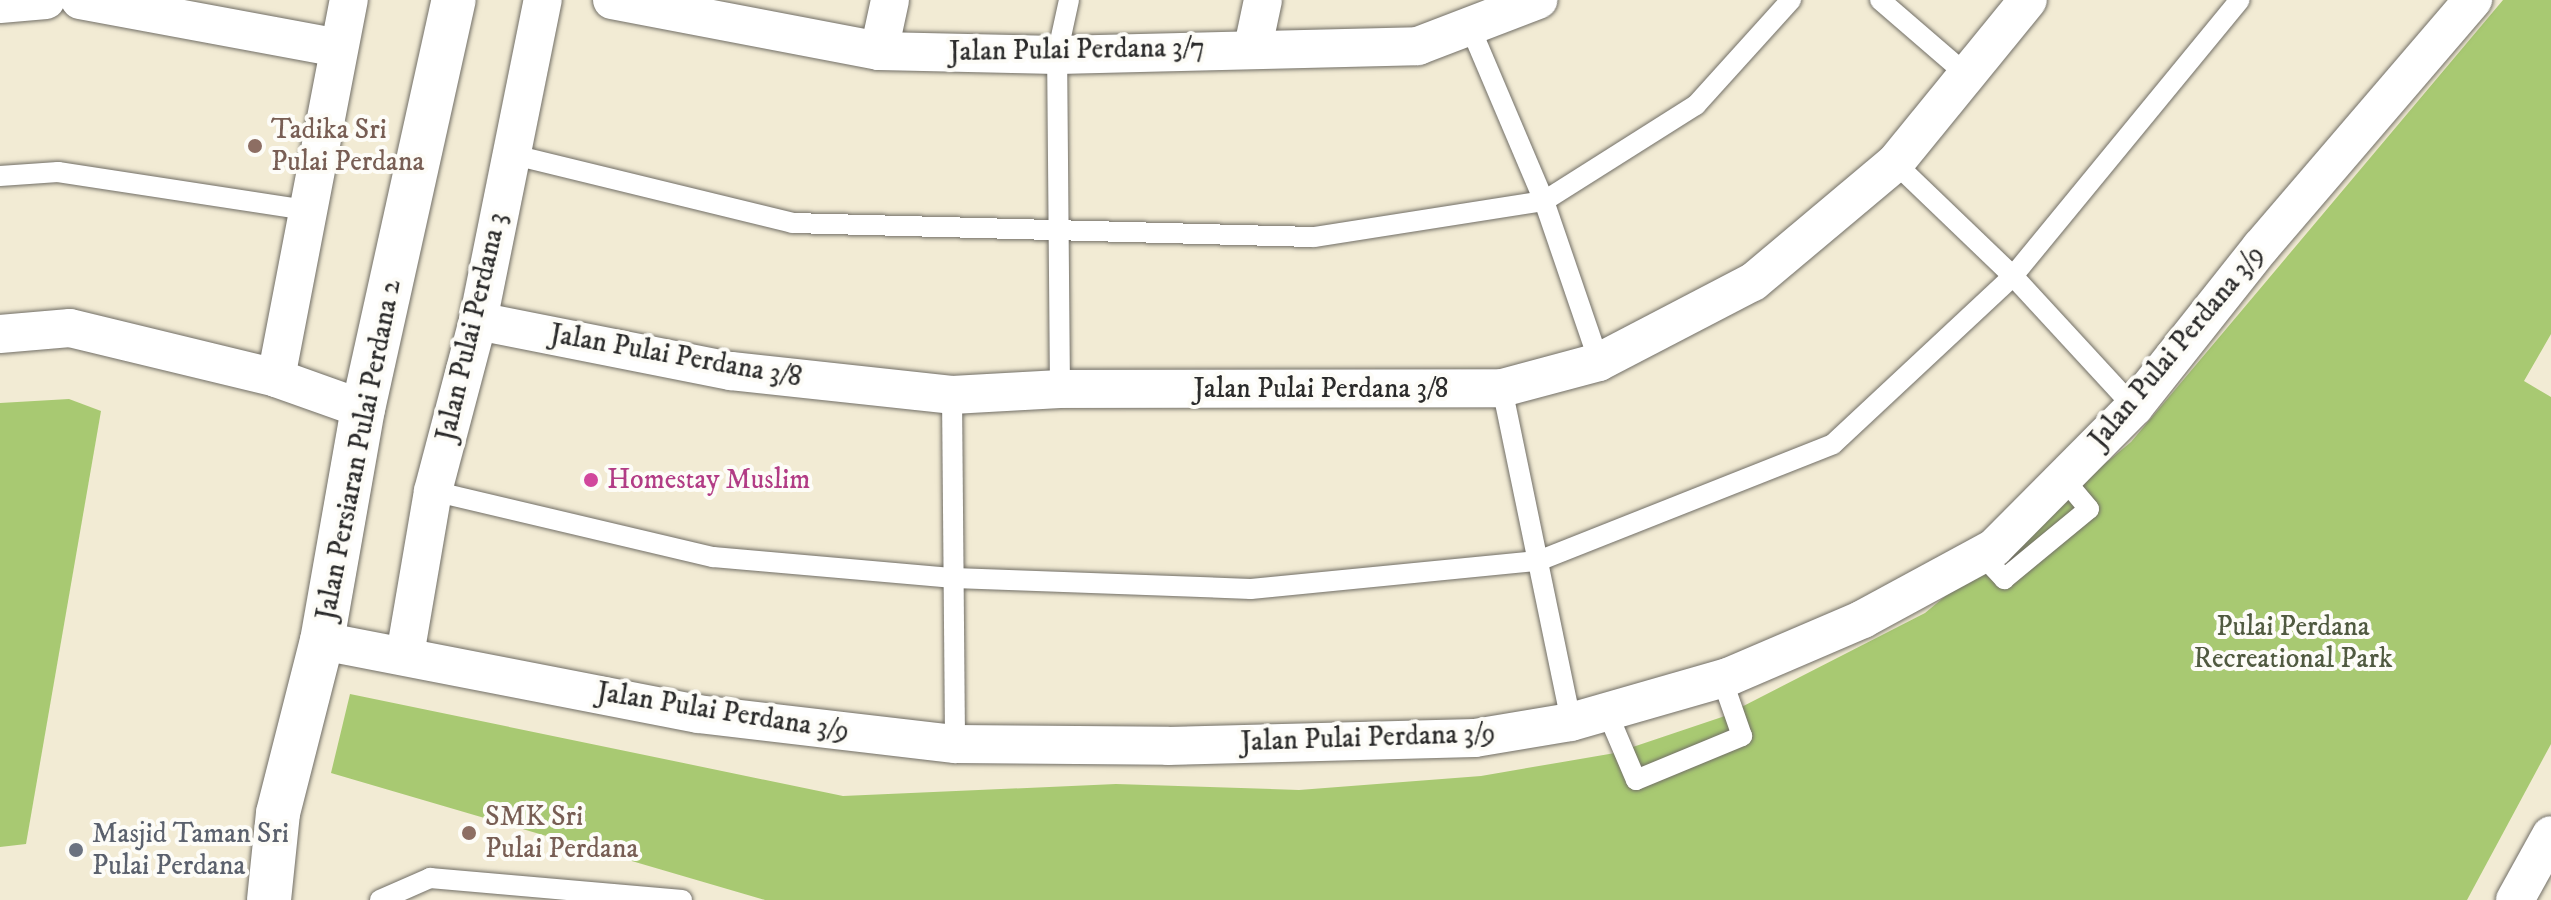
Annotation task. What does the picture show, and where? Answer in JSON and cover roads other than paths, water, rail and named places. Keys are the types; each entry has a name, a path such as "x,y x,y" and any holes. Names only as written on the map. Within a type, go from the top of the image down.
{"street":[{"path":"0,4 46,0"},
{"path":"80,0 338,48"},
{"path":"276,378 349,0"},
{"name":"Jalan Persiaran Pulai Perdana 2","path":"269,900 278,813 322,641 363,409 454,0"},
{"name":"Jalan Pulai Perdana 3","path":"405,655 433,491 478,321 543,0"},
{"name":"Jalan Pulai Perdana 3/7","path":"612,0 709,11 879,51 1057,55 1253,47 1418,46 1471,29 1538,0"},
{"path":"879,51 890,0"},
{"path":"1253,47 1263,0"},
{"name":"Jalan Pulai Perdana 3/8","path":"478,321 731,371 952,395 1060,389 1502,388 1599,362 1753,282 1895,163 2028,0"},
{"name":"Jalan Pulai Perdana 3/9","path":"322,641 698,714 955,744 1168,746 1475,738 1589,717 1722,679 1863,619 1982,555 2134,407 2261,247 2473,0"},
{"path":"0,334 70,328 276,378 363,409"},
{"path":"2515,900 2551,835"}],"lane":[{"path":"1060,389 1057,55 1069,0"},
{"path":"510,154 792,223 1057,234 1314,237 1544,201 1696,105 1791,0"},
{"path":"1880,0 1967,75"},
{"path":"433,491 713,557 954,578 1251,589 1538,561 1833,444 2013,276 2240,0"},
{"path":"1471,29 1544,201 1599,362"},
{"path":"1895,163 2013,276 2134,407"},
{"path":"0,176 58,172 307,210"},
{"path":"1502,388 1538,561 1589,717 1636,780 1742,736 1722,679"},
{"path":"952,395 955,744"},
{"path":"380,900 430,878 682,900"}],"place":[{"name":"Tadika Sri Pulai Perdana","path":"255,146"},
{"name":"Homestay Muslim","path":"591,480"},
{"name":"SMK Sri Pulai Perdana","path":"469,833"},
{"name":"Masjid Taman Sri Pulai Perdana","path":"76,850"}],"park label":[{"name":"Pulai Perdana Recreational Park","path":"2293,643"}]}
